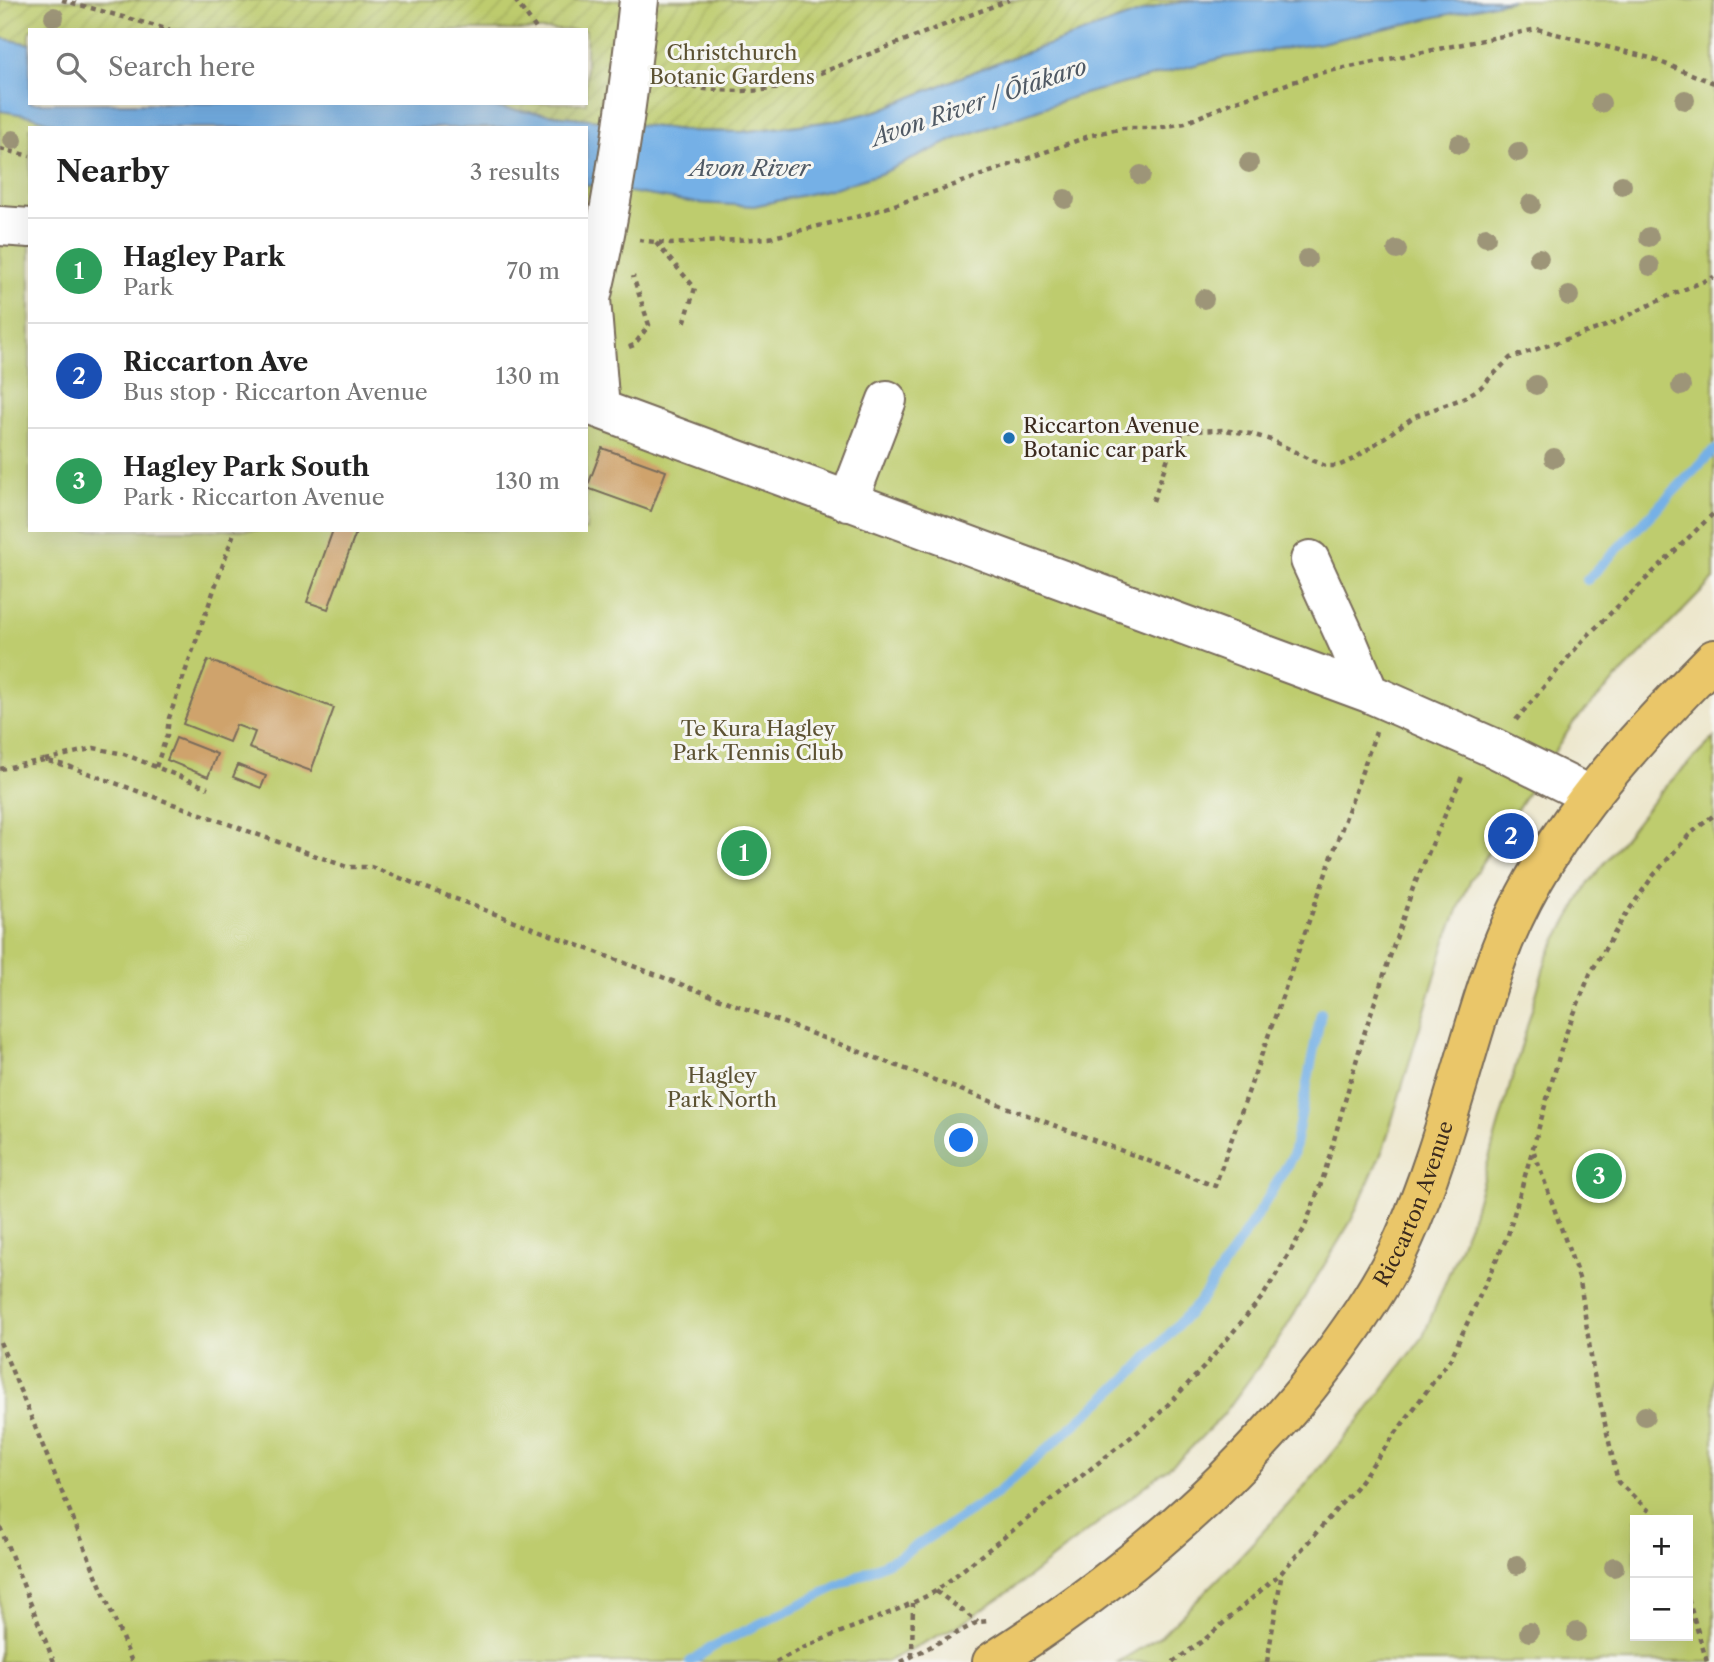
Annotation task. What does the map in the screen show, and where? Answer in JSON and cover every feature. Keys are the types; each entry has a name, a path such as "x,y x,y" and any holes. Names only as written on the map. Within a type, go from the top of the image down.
{"main road":[{"name":"Riccarton Avenue","path":"992,1662 1116,1577 1183,1520 1251,1454 1298,1401 1344,1340 1374,1296 1404,1239 1425,1186 1494,965 1516,914 1557,840 1589,795 1714,659"}],"lane":[{"path":"639,0 631,80 606,235 589,301 593,407 1378,697 1589,795"},
{"path":"0,226 28,228"},
{"path":"848,502 887,400"},
{"path":"1310,560 1349,645 1378,697"}],"path":[{"path":"62,0 163,28"},
{"path":"515,0 536,28"},
{"path":"631,80 721,91 762,91 784,87 1009,0"},
{"path":"606,235 671,244 769,238 864,215 1092,135 1124,128 1158,128 1185,123 1233,102 1320,73 1537,29 1650,58 1714,83"},
{"path":"0,149 28,156"},
{"path":"656,242 695,288 684,324"},
{"path":"1153,500 1174,443 1181,435 1190,431 1223,430 1251,434 1271,440 1326,466 1338,466 1354,459 1415,416 1464,398 1480,388 1510,358 1609,325 1714,277"},
{"path":"776,1662 795,1651 936,1591 1156,1418 1204,1367 1263,1296 1304,1229 1324,1175 1363,1037 1413,888 1486,745 1583,640 1714,513"},
{"path":"156,767 173,706 235,532"},
{"path":"44,760 71,767 346,867 371,867 1214,1186 1378,697"},
{"path":"0,768 94,748 124,754 208,788"},
{"path":"1173,1662 1204,1640 1282,1572 1356,1487 1451,1357 1508,1235 1565,1036 1590,974 1624,917 1653,876 1689,835 1714,815"},
{"path":"1533,1150 1580,1280 1593,1370 1618,1482 1654,1515"},
{"path":"0,1342 132,1662"},
{"path":"0,1527 54,1662"},
{"path":"1267,1662 1282,1572"},
{"path":"936,1591 978,1622"},
{"path":"912,1657 913,1603"},
{"path":"1693,1616 1707,1662"},
{"path":"901,1662 985,1620"}],"green space":[{"name":"Hagley Park North","path":"0,0 1714,0 1714,579 1574,722 1470,881 1447,937 1384,1147 1351,1221 1281,1336 1223,1415 1181,1458 1020,1584 961,1624 886,1662 0,1662"},
{"name":"Christchurch Botanic Gardens","path":"0,0 1196,0 1162,5 993,64 880,110 841,120 742,132 691,131 454,105 588,105 588,28 28,28 28,44 0,38"},
{"path":"1714,738 1714,1662 1118,1662 1161,1636 1229,1568 1297,1495 1366,1412 1423,1337 1473,1214 1547,957 1589,883 1661,791"}],"water":[{"name":"Avon River","path":"1196,0 1512,0 1321,43 1222,58 1076,96 955,139 883,173 831,189 754,206 696,203 588,185 588,126 61,126 31,116 0,111 0,38 28,44 28,105 454,105 691,131 742,132 841,120 880,110 993,64 1162,5"}],"building":[{"path":"602,448 666,471 651,511 588,488"},
{"path":"332,532 356,532 328,609 307,602"},
{"path":"208,660 334,708 311,771 249,748 255,732 236,725 229,742 183,724"},
{"path":"176,738 217,754 208,777 167,760"},
{"path":"238,765 266,776 261,788 233,777"}],"waterway":[{"path":"1587,580 1714,450"},
{"path":"690,1662 714,1646 900,1556 995,1495 1135,1371 1201,1300 1293,1155 1321,1013"}],"place":[{"name":"Riccarton Avenue Botanic car park","path":"1009,438"},
{"name":"Riccarton Ave","path":"1511,836"},
{"name":"Hagley Park","path":"744,853"},
{"name":"Hagley Park South","path":"1599,1176"}],"water label":[{"name":"Avon River / Ōtākaro","path":"979,102"}],"park label":[{"name":"Te Kura Hagley Park Tennis Club","path":"758,741"}]}
